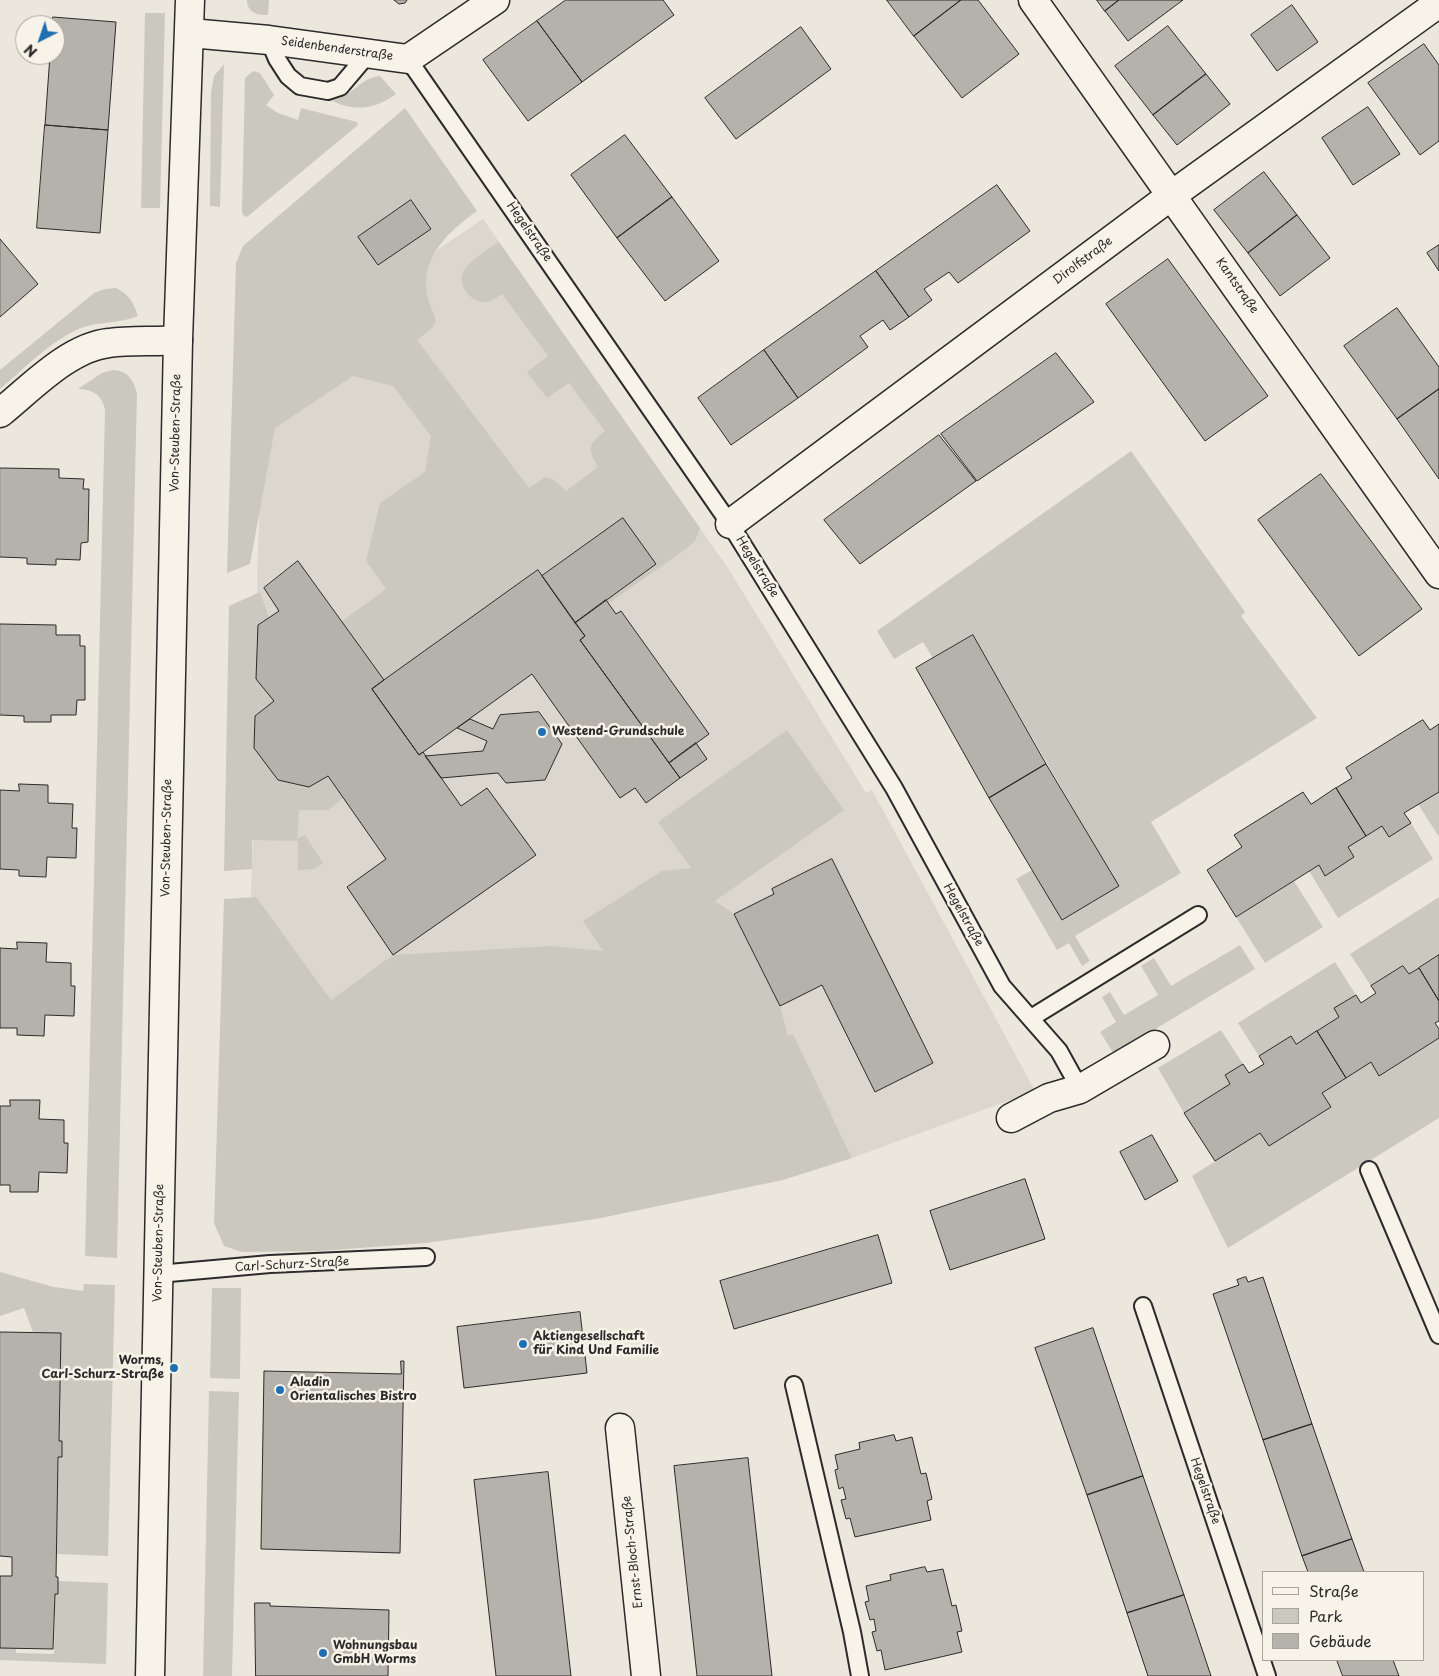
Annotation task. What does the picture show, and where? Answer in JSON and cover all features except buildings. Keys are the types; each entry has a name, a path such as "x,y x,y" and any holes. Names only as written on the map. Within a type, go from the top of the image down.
{"street":[{"name":"Von-Steuben-Straße","path":"150,1676 178,340 190,0"},
{"name":"Seidenbenderstraße","path":"190,33 269,40 408,59 495,0"},
{"name":"Kantstraße","path":"1033,0 1439,574"},
{"name":"Dirolfstraße","path":"730,524 1172,195 1439,3"},
{"path":"0,413 70,358 88,348 108,343 178,340"},
{"path":"1011,1118 1049,1098 1080,1089 1155,1045"},
{"name":"Ernst-Bloch-Straße","path":"620,1428 646,1676"}],"lane":[{"path":"269,40 284,70 300,86 328,92 340,87 368,54"},
{"name":"Hegelstraße","path":"408,59 730,524 894,788 1002,986 1059,1051 1080,1089"},
{"path":"1031,1018 1198,915"},
{"path":"1369,1170 1439,1335"},
{"name":"Carl-Schurz-Straße","path":"158,1274 270,1264 426,1257"},
{"name":"Hegelstraße","path":"1142,1306 1267,1676"},
{"path":"794,1385 852,1632 860,1676"}],"shaded area":[{"name":"Westend-Grundschule","path":"483,219 728,568 866,793 872,790 1035,1091 852,1158 831,1113 243,1062 252,869 258,625 257,574 265,366"}],"green space":[{"path":"247,0 269,0 268,15 257,14 251,10"},
{"path":"145,13 165,13 160,208 141,208"},
{"path":"224,64 220,207 210,206 211,92 214,76"},
{"path":"253,71 260,73 274,95 266,105 278,113 298,120 301,108 357,122 358,125 247,217 243,215 242,211 245,78"},
{"path":"380,76 396,94 381,103 357,108 332,101 346,95 367,80"},
{"path":"405,108 477,211 447,236 432,257 426,281 427,295 436,321 433,327 417,340 529,488 545,477 554,480 566,491 598,467 592,455 591,447 595,440 605,431 569,383 547,398 527,372 548,356 502,294 489,301 480,302 470,296 464,287 462,277 466,267 479,255 499,242 700,528 695,541 687,548 609,603 606,600 656,564 623,518 542,576 538,571 384,680 341,622 386,589 366,561 380,503 425,472 431,436 393,386 353,376 275,428 250,564 227,573 236,263 243,246"},
{"path":"116,288 125,293 130,299 138,316 131,319 95,324 70,333 38,356 0,389 0,370 94,293"},
{"path":"113,370 126,374 134,384 137,393 117,1258 85,1256 105,410 102,400 96,394 88,390 78,389 102,373"},
{"path":"1131,451 1245,612 1241,616 1317,718 1151,822 1181,873 1075,936 1090,961 1082,966 1069,943 1057,950 1016,879 1032,870 1062,920 1118,886 973,635 933,658 923,642 894,659 877,631"},
{"path":"260,592 269,618 258,625 274,701 255,716 255,749 278,780 309,787 328,776 343,798 328,810 299,810 297,839 305,835 323,863 314,869 298,870 298,841 252,840 252,869 224,871 229,606"},
{"path":"787,730 844,810 715,901 734,914 780,1006 788,1036 793,1034 852,1158 783,1180 596,1219 426,1243 320,1251 242,1252 224,1246 214,1223 224,899 256,897 331,1000 393,955 552,946 603,951 583,921 662,871 691,868 658,822"},
{"path":"1439,792 1439,837 1418,804"},
{"path":"1411,823 1433,859 1338,918 1309,871 1319,865 1326,875 1354,857 1348,847 1382,826 1389,837"},
{"path":"1294,881 1323,927 1265,963 1236,917"},
{"path":"1439,897 1439,955 1409,974 1403,966 1371,986 1350,954"},
{"path":"1240,945 1255,969 1114,1054 1100,1032 1116,1022 1102,997 1110,992 1124,1015 1158,995 1141,966 1154,958 1171,986"},
{"path":"1335,962 1356,995 1334,1008 1339,1017 1296,1044 1291,1036 1259,1056 1238,1023"},
{"path":"1221,1030 1243,1064 1225,1075 1230,1084 1184,1113 1158,1068"},
{"path":"1439,1038 1439,1118 1228,1248 1192,1176 1260,1133 1269,1146 1331,1107 1322,1093 1371,1062 1380,1076"},
{"path":"0,1272 54,1287 83,1291 84,1284 115,1285 108,1556 56,1554 58,1457 62,1457 62,1441 59,1441 61,1334 33,1332 24,1308 0,1316"},
{"path":"212,1288 241,1288 240,1379 210,1378"},
{"path":"209,1391 239,1392 232,1676 203,1676"},
{"path":"58,1581 108,1583 106,1664 0,1660 0,1648 16,1648 16,1653 54,1654 55,1594 58,1593"}],"place":[{"name":"Westend-Grundschule","path":"542,732"},
{"name":"Aktiengesellschaft für Kind Und Familie","path":"523,1344"},
{"name":"Worms, Carl-Schurz-Straße","path":"174,1368"},
{"name":"Aladin Orientalisches Bistro","path":"280,1390"},
{"name":"Wohnungsbau GmbH Worms","path":"323,1653"}]}
